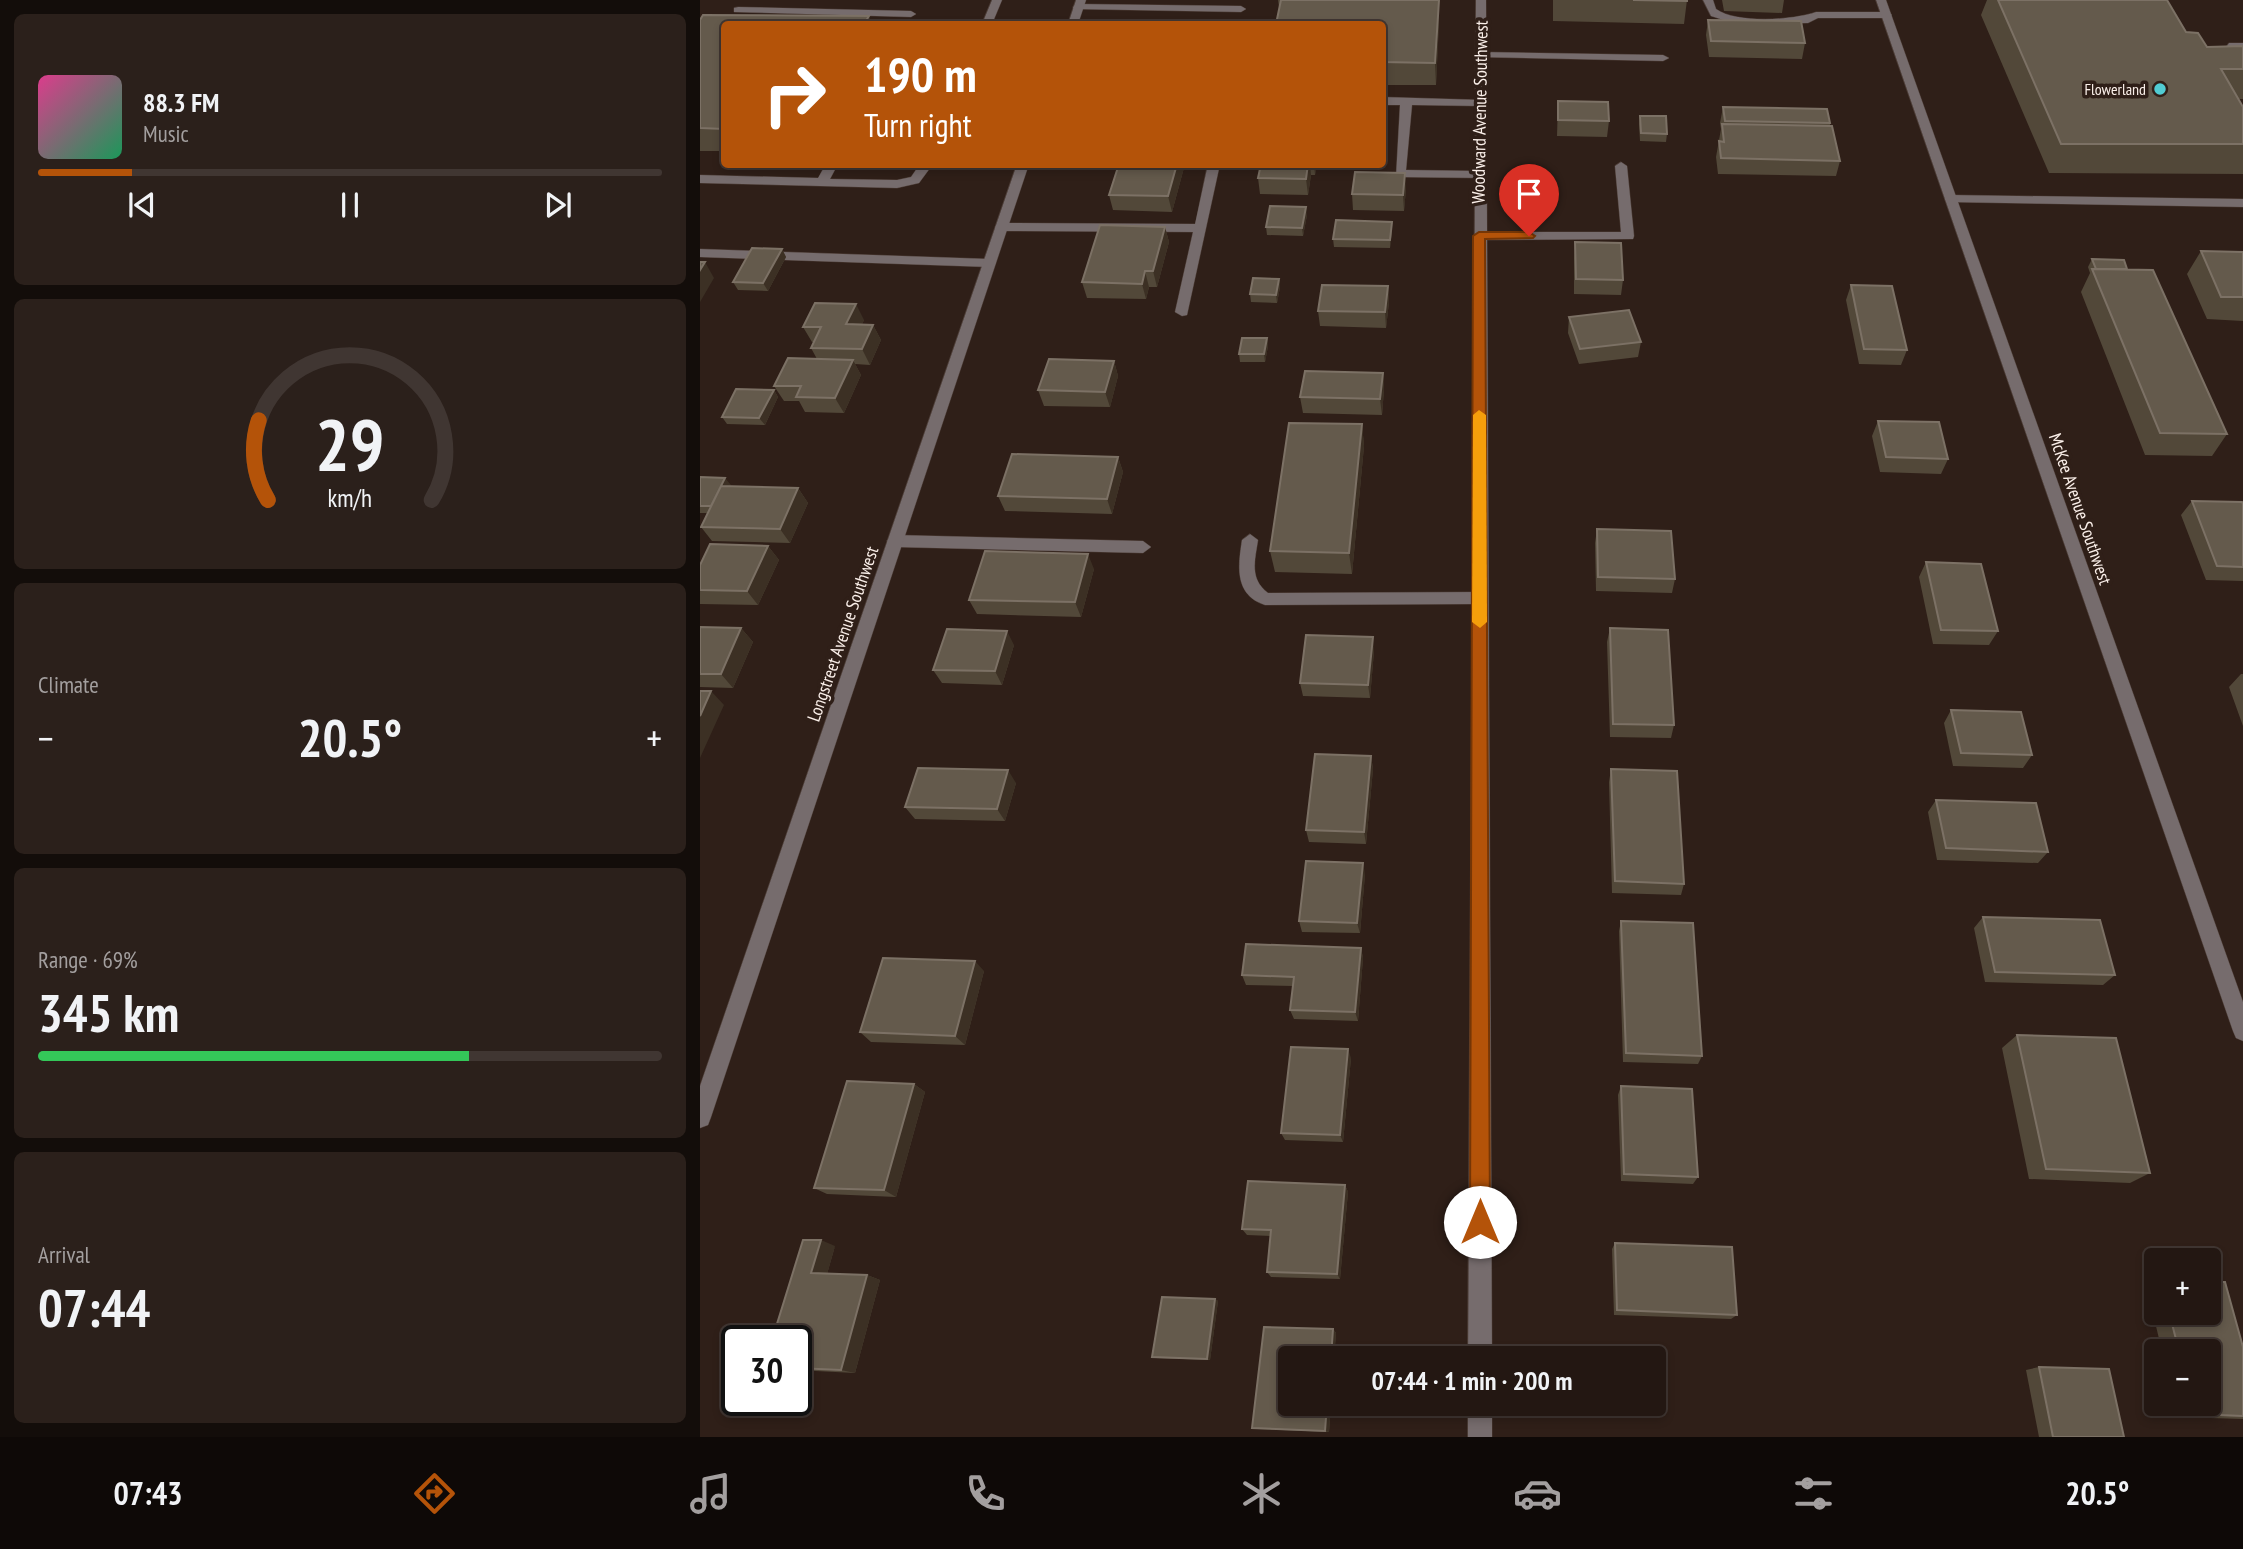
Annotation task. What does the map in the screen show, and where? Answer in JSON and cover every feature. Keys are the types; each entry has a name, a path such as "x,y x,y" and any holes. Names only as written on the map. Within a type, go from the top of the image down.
{"street":[{"path":"830,12 837,0"},
{"path":"738,8 909,19 919,0"},
{"path":"988,21 997,0"},
{"name":"Woodward Avenue Southwest","path":"1480,1346 1481,0"},
{"path":"1812,0 1816,15"},
{"path":"1074,21 1080,4 1242,5"},
{"path":"1710,6 1717,16 1735,20 1808,20 1816,15 1884,8"},
{"name":"McKee Avenue Southwest","path":"1884,8 2243,1031"},
{"path":"2243,46 2233,46 2229,52 2243,76"},
{"path":"1480,55 1663,58"},
{"path":"1386,101 1479,102"},
{"path":"1406,102 1400,174 1479,174"},
{"path":"1479,236 1628,236 1621,166"},
{"path":"821,183 830,168"},
{"path":"700,179 897,184 915,180 924,168"},
{"name":"Longstreet Avenue Southwest","path":"700,1117 1022,168"},
{"path":"1182,312 1213,168"},
{"path":"1951,199 2243,203"},
{"path":"1001,227 1200,228"},
{"path":"700,253 989,263"},
{"path":"1250,540 1246,578 1252,592 1265,599 1480,598"},
{"path":"895,541 1143,547"},
{"path":"1480,1416 1480,1437"}],"building":[{"path":"1281,0 1439,0 1435,63 1386,62 1386,21 1277,21"},
{"path":"1998,0 2167,0 2186,32 2198,33 2207,47 2243,46 2243,69 2221,69 2243,107 2243,144 2061,144"},
{"path":"703,15 869,16 866,21 721,21 721,129 700,128 700,20"},
{"path":"1708,20 1801,21 1805,43 1711,41"},
{"path":"1558,101 1608,102 1609,121 1558,120"},
{"path":"1723,107 1827,109 1830,123 1725,121"},
{"path":"1640,116 1666,116 1667,134 1641,133"},
{"path":"1722,124 1832,126 1840,161 1721,158 1719,141 1724,142"},
{"path":"1118,168 1176,168 1168,196 1109,195"},
{"path":"1260,168 1307,168 1306,179 1258,178"},
{"path":"1355,172 1405,173 1403,195 1352,194"},
{"path":"1270,206 1306,207 1302,228 1266,227"},
{"path":"1336,220 1392,222 1390,240 1333,239"},
{"path":"1100,225 1165,227 1153,271 1145,271 1142,284 1082,282"},
{"path":"1575,242 1621,243 1623,280 1576,279"},
{"path":"752,248 782,249 763,283 733,282"},
{"path":"2201,251 2243,252 2243,297 2221,297"},
{"path":"2092,259 2124,260 2127,269 2096,269"},
{"path":"2092,269 2153,270 2227,434 2160,433"},
{"path":"1253,278 1279,279 1276,295 1250,294"},
{"path":"1322,285 1388,286 1385,312 1318,311"},
{"path":"1851,285 1892,286 1907,350 1864,349"},
{"path":"815,303 856,304 846,324 873,325 862,349 811,348 821,327 803,327"},
{"path":"1629,310 1641,342 1580,349 1569,317"},
{"path":"1242,338 1267,338 1264,354 1239,354"},
{"path":"788,358 853,360 835,398 796,397 801,386 774,386"},
{"path":"1049,359 1114,361 1105,392 1038,390"},
{"path":"1305,371 1383,373 1380,399 1300,397"},
{"path":"736,389 774,390 759,418 722,417"},
{"path":"1878,421 1939,422 1948,459 1886,457"},
{"path":"1289,423 1362,424 1349,553 1270,551"},
{"path":"1012,454 1118,457 1107,499 998,496"},
{"path":"700,477 725,478 711,506 700,506"},
{"path":"721,486 798,488 780,529 701,527"},
{"path":"2192,501 2242,502 2243,567 2217,566"},
{"path":"1597,529 1671,531 1675,579 1598,577"},
{"path":"710,544 768,546 747,591 700,590 700,565"},
{"path":"985,551 1088,554 1075,602 969,600"},
{"path":"1926,562 1981,564 1998,631 1941,630"},
{"path":"700,627 741,628 721,674 700,674"},
{"path":"1610,628 1668,630 1674,725 1613,724"},
{"path":"947,629 1007,631 995,671 933,670"},
{"path":"1306,635 1373,637 1368,685 1300,683"},
{"path":"700,691 711,691 700,716"},
{"path":"1951,710 2021,712 2032,755 1961,753"},
{"path":"1315,754 1371,756 1364,832 1306,830"},
{"path":"918,768 1008,770 997,809 905,807"},
{"path":"1611,769 1677,771 1684,884 1615,881"},
{"path":"1936,800 2036,803 2048,852 1946,848"},
{"path":"1306,861 1363,863 1357,923 1299,921"},
{"path":"1983,917 2100,920 2115,975 1995,972"},
{"path":"1621,921 1693,923 1702,1056 1626,1053"},
{"path":"1246,944 1361,948 1355,1012 1290,1010 1294,977 1242,975"},
{"path":"883,958 975,961 955,1036 860,1032"},
{"path":"2017,1035 2116,1038 2150,1173 2046,1169"},
{"path":"1291,1047 1348,1049 1340,1135 1281,1133"},
{"path":"847,1081 914,1084 884,1190 814,1188"},
{"path":"1621,1086 1692,1089 1698,1177 1624,1174"},
{"path":"1248,1181 1345,1185 1337,1274 1267,1272 1271,1230 1242,1229"},
{"path":"803,1240 821,1240 811,1273 867,1275 841,1370 812,1369 812,1325 777,1325"},
{"path":"1615,1243 1732,1247 1737,1315 1617,1310"},
{"path":"2221,1282 2225,1282 2243,1347 2243,1416 2221,1415 2221,1339 2176,1339 2172,1325 2221,1325"},
{"path":"1162,1297 1215,1299 1207,1359 1152,1357"},
{"path":"1264,1327 1333,1329 1332,1346 1278,1346 1278,1416 1326,1416 1325,1431 1252,1428"},
{"path":"2039,1367 2109,1369 2124,1437 2053,1437"}],"slow traffic":[{"path":"1479,415 1480,622"}],"place":[{"name":"Flowerland","path":"2160,89"}],"route":[{"path":"1480,1222 1479,236 1529,236"}]}
